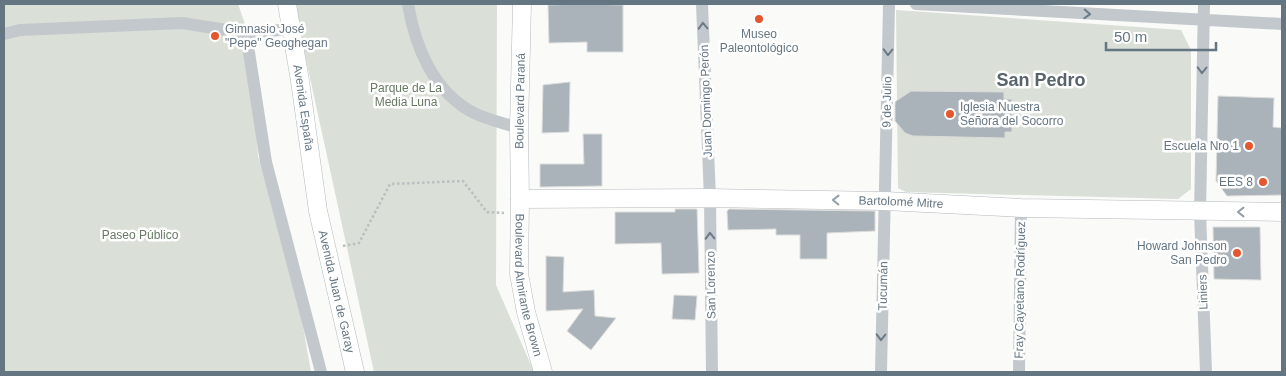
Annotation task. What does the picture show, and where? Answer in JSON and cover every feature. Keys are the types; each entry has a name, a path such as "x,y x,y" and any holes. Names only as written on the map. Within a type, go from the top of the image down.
{"main road":[{"name":"Avenida España","path":"286,4 300,82 318,211"},
{"name":"Boulevard Paraná","path":"520,206 518,128 522,4"},
{"name":"Bartolomé Mitre","path":"520,206 710,198 885,201 1021,208 1282,212"},
{"name":"Boulevard Almirante Brown","path":"520,206 520,274 522,290 543,372"},
{"name":"Avenida Juan de Garay","path":"318,211 355,372"}],"street":[{"path":"408,4 411,24 418,48 434,75 453,99 474,113 518,128"},
{"name":"Juan Domingo Perón","path":"702,4 710,198"},
{"name":"9 de Julio","path":"885,201 889,4"},
{"path":"916,4 1030,7 1203,21 1282,24"},
{"name":"Liniers","path":"1204,4 1200,212 1206,372"},
{"path":"4,34 20,30 182,23 246,33 291,29"},
{"path":"246,33 266,162 321,372"},
{"name":"San Lorenzo","path":"710,198 712,372"},
{"name":"Tucumán","path":"881,372 885,201"},
{"name":"Fray Cayetano Rodríguez","path":"1019,372 1021,208"}],"path":[{"path":"327,250 359,243 390,184 463,181 487,212 520,206"}],"green space":[{"name":"Paseo Público","path":"4,4 238,4 252,44 258,156 296,287 311,372 4,372"},
{"name":"Parque de La Media Luna","path":"294,4 497,4 496,285 534,372 374,372"},
{"path":"896,10 1181,30 1191,50 1191,189 1178,199 906,192 898,188"}],"building":[{"path":"548,5 623,5 623,52 587,52 587,42 549,43"},
{"path":"570,82 569,132 542,133 543,85"},
{"path":"911,91 1004,92 1004,99 1012,99 1012,132 1005,132 1005,138 913,136 905,133 895,121 895,103"},
{"name":"Escuela Nro 1","path":"1218,96 1274,98 1273,127 1282,128 1282,195 1227,196 1216,181"},
{"path":"583,134 602,134 602,186 540,187 540,164 584,164"},
{"path":"675,209 697,209 699,273 662,274 661,243 615,244 615,212 675,212"},
{"path":"729,209 875,211 875,231 827,233 827,259 800,259 800,235 776,235 776,229 728,230 727,211"},
{"name":"Howard Johnson San Pedro","path":"1213,227 1260,227 1261,280 1214,279"},
{"path":"546,256 564,257 563,292 594,290 595,316 616,318 591,350 567,331 583,309 546,311"},
{"path":"674,295 697,296 695,320 672,319"}],"place":[{"name":"Museo Paleontológico","path":"759,19"},
{"name":"Gimnasio José \"Pepe\" Geoghegan","path":"215,36"},
{"name":"Iglesia Nuestra Señora del Socorro","path":"950,114"},
{"name":"Escuela Nro 1","path":"1249,146"},
{"name":"EES 8","path":"1263,182"},
{"name":"Howard Johnson San Pedro","path":"1237,253"}],"district":[{"name":"San Pedro","path":"1041,80"}]}
